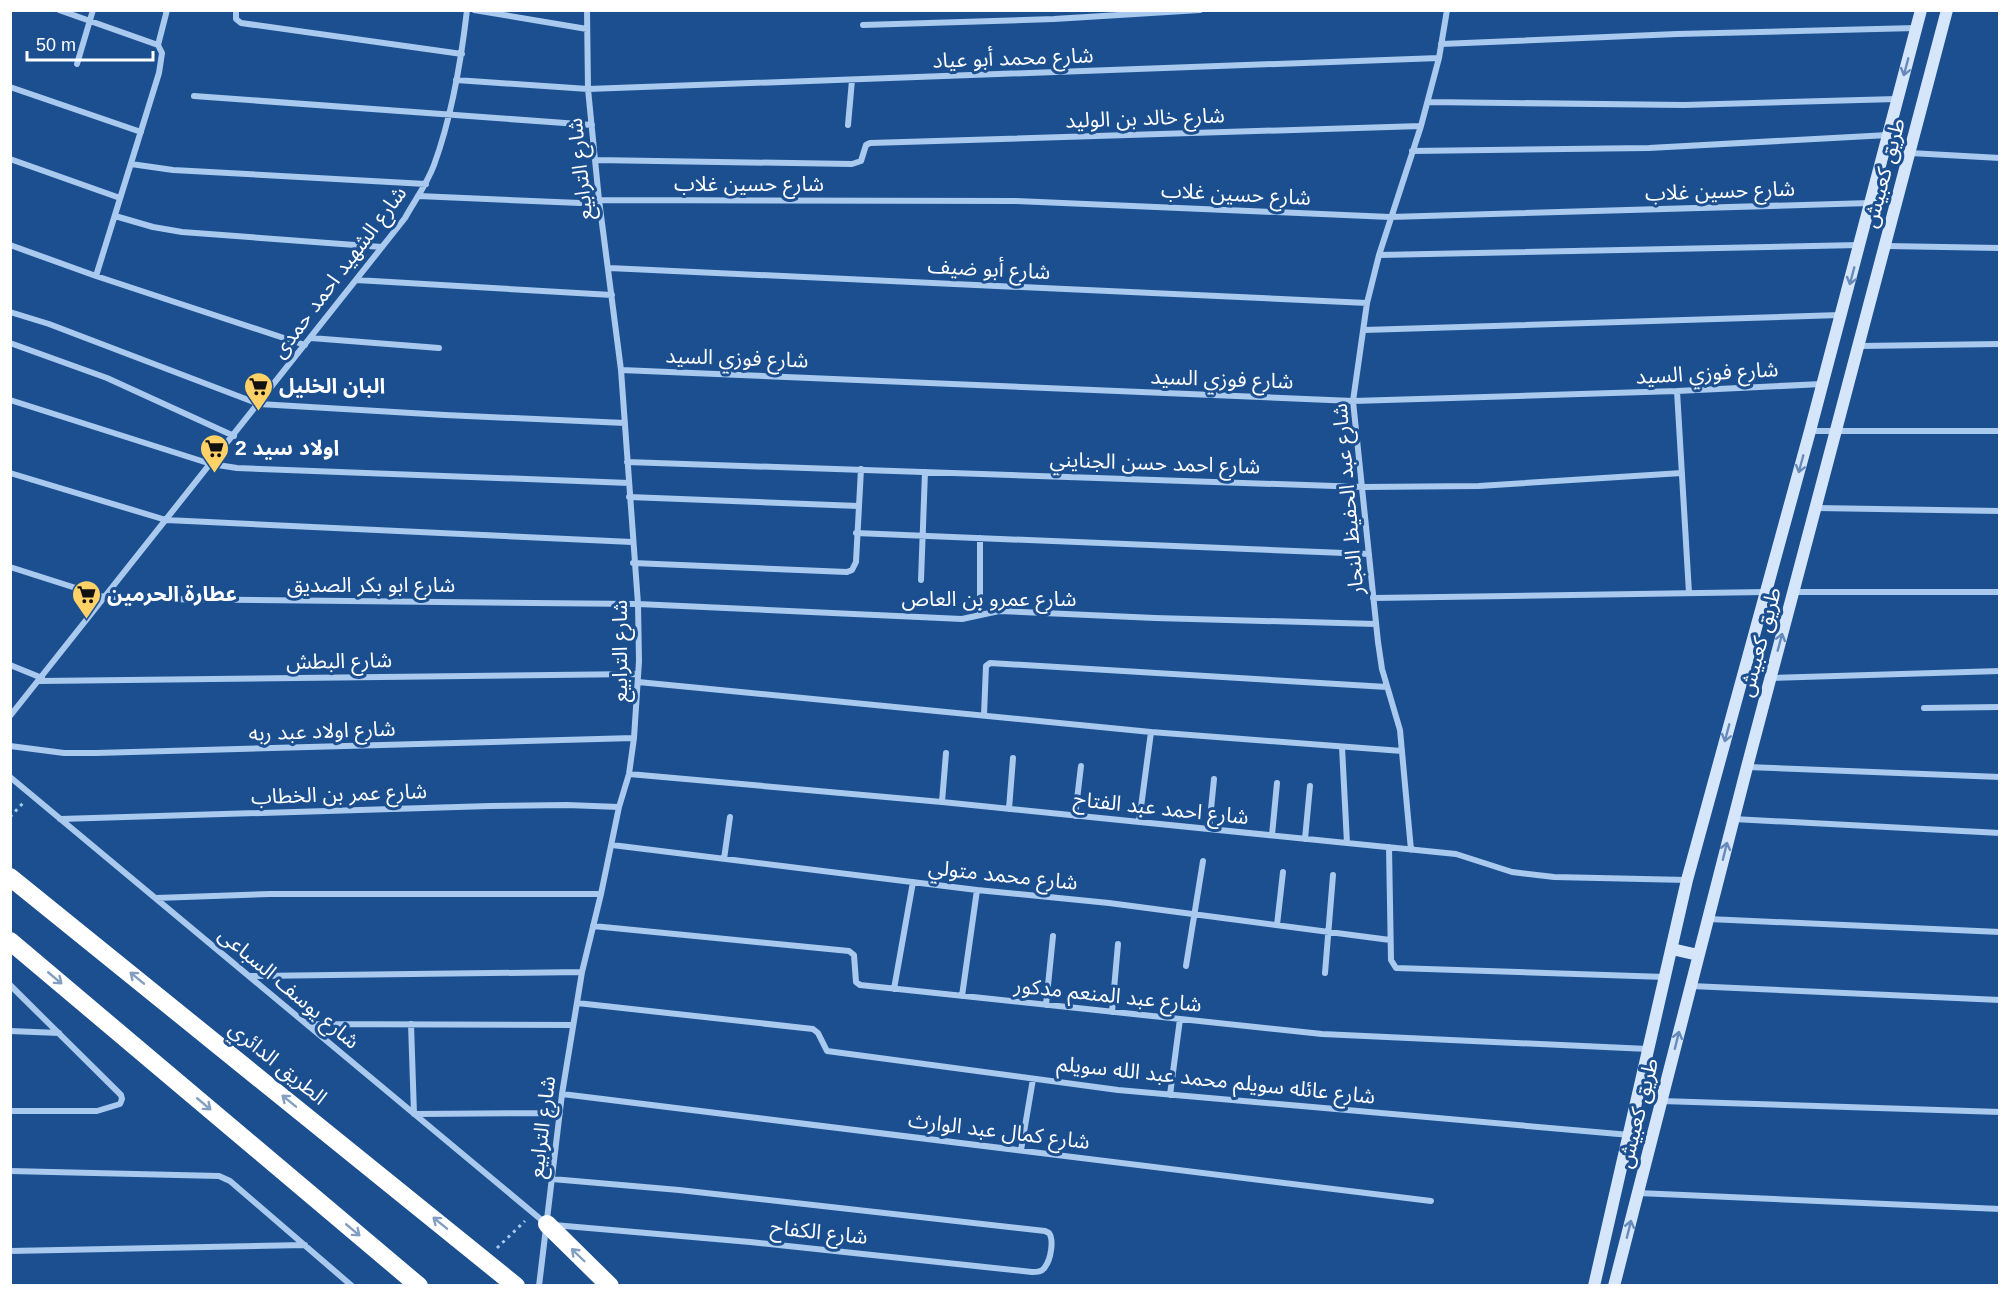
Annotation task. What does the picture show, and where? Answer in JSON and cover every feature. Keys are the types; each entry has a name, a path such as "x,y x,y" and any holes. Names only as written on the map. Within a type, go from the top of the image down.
{"highway":[{"name":"الطريق الدائري","path":"10,877 516,1286"},
{"path":"10,941 418,1286"},
{"path":"547,1224 610,1286"}],"street":[{"path":"59,10 158,45"},
{"path":"77,63 93,10"},
{"path":"96,276 161,63 162,54 158,45 167,10"},
{"path":"236,10 236,19 241,23 462,54"},
{"name":"شارع الشهيد احمد حمدى","path":"10,716 405,218 426,184 434,164 462,54 467,10"},
{"path":"474,10 587,29"},
{"name":"شارع الترابيع","path":"539,1286 562,1094 573,1025 582,972 602,894 619,807 629,774 639,674 638,604 633,563 621,370 599,200 588,89 587,10"},
{"path":"1054,10 1054,19"},
{"path":"863,25 1054,19 1200,10"},
{"name":"شارع عبد الحفيظ النجار","path":"1411,850 1400,730 1382,669 1376,624 1353,401 1368,303 1379,255 1428,102 1442,44 1447,10"},
{"name":"طريق كعبيش","path":"1594,1286 1687,880 1810,431 1921,10"},
{"name":"طريق كعبيش","path":"1614,1286 1733,819 1886,246 1944,11"},
{"path":"1442,44 1677,34 1917,28"},
{"name":"شارع محمد أبو عياد","path":"456,80 588,89 1439,58"},
{"path":"848,125 852,80"},
{"path":"10,87 141,132"},
{"path":"194,96 592,125"},
{"path":"1428,102 1684,105 1898,99"},
{"name":"شارع خالد بن الوليد","path":"595,160 852,164 861,161 866,146 870,143 1421,126"},
{"path":"1412,151 1649,148 1888,135"},
{"path":"1910,153 2000,158"},
{"path":"10,159 120,198"},
{"path":"131,164 173,170 426,184"},
{"name":"شارع حسين غلاب","path":"418,196 580,203 599,200 1016,201 1390,217 1871,203"},
{"path":"115,216 153,227 182,232 382,247"},
{"path":"10,245 305,345"},
{"path":"1379,255 1860,245"},
{"path":"1886,246 2000,248"},
{"name":"شارع أبو ضيف","path":"609,268 1368,303"},
{"path":"356,280 612,295"},
{"path":"10,312 49,324 259,404 625,423"},
{"path":"1364,330 1841,315"},
{"path":"311,338 439,348"},
{"path":"10,343 107,378 234,436"},
{"path":"1860,346 2000,344"},
{"name":"شارع فوزي السيد","path":"621,370 1353,401 1822,384"},
{"path":"1677,391 1689,593"},
{"path":"10,400 211,464 237,468 628,483"},
{"path":"1810,431 1836,433 2000,431"},
{"name":"شارع احمد حسن الجنايني","path":"627,462 1363,487 1479,486 1682,473"},
{"path":"633,563 847,572 855,566 861,470"},
{"path":"10,472 166,520 632,542"},
{"path":"921,580 925,472"},
{"path":"629,497 858,506"},
{"path":"1816,508 2000,511"},
{"path":"856,533 1369,554"},
{"path":"980,538 980,615"},
{"name":"شارع ابو بكر الصديق","path":"10,567 104,597 257,601 638,604"},
{"path":"1373,598 1766,592"},
{"path":"1793,592 2000,592"},
{"name":"شارع عمرو بن العاص","path":"638,604 962,619 999,611 1376,624"},
{"path":"984,715 986,666 990,663 1387,687"},
{"path":"10,665 41,679"},
{"path":"1770,678 2000,671"},
{"name":"شارع البطش","path":"41,679 639,674"},
{"path":"638,682 1151,732 1402,751"},
{"path":"1923,708 2000,707"},
{"path":"1139,822 1151,732"},
{"name":"شارع اولاد عبد ربه","path":"10,746 77,754 634,738"},
{"path":"1342,747 1347,843"},
{"path":"942,802 946,753"},
{"path":"1008,809 1013,758"},
{"path":"1075,816 1082,766"},
{"path":"1747,767 2000,777"},
{"name":"شارع احمد عبد الفتاح","path":"629,774 942,802 1456,854 1512,872 1554,878 1687,880"},
{"name":"شارع يوسف السباعى","path":"10,777 547,1224"},
{"path":"1209,829 1214,779"},
{"path":"1272,835 1276,783"},
{"path":"1305,839 1310,786"},
{"name":"شارع عمر بن الخطاب","path":"60,819 490,807 619,807"},
{"path":"724,859 730,817"},
{"path":"1733,819 2000,832"},
{"name":"شارع محمد متولي","path":"612,845 977,890 1109,903 1390,940"},
{"path":"1389,847 1390,940 1393,965 1401,969 1665,977"},
{"path":"1186,966 1203,861"},
{"path":"1277,926 1283,872"},
{"path":"1325,973 1333,875"},
{"path":"894,989 913,882"},
{"path":"962,996 977,890"},
{"path":"156,898 270,894 602,894"},
{"path":"1707,919 2000,932"},
{"name":"شارع عبد المنعم مدكور","path":"593,926 849,951 854,955 858,984 894,989 1322,1034 1649,1049"},
{"path":"1046,1005 1053,936"},
{"path":"1112,1012 1118,944"},
{"path":"1672,950 1698,955"},
{"path":"250,976 582,972"},
{"path":"10,985 121,1095 122,1099 120,1104 97,1111 10,1111"},
{"path":"1690,986 2000,1000"},
{"name":"شارع عائله سويلم محمد عبد الله سويلم","path":"577,1003 813,1029 818,1033 827,1051 1033,1078 1170,1095 1630,1135"},
{"path":"1170,1095 1180,1019"},
{"path":"306,1024 573,1025"},
{"path":"411,1024 414,1114 560,1113"},
{"path":"10,1031 59,1033"},
{"path":"1021,1150 1033,1078"},
{"name":"شارع كمال عبد الوارث","path":"562,1094 1431,1201"},
{"path":"1661,1101 2000,1112"},
{"path":"10,1171 219,1176 230,1182 352,1286"},
{"name":"شارع الكفاح","path":"547,1224 739,1240 1032,1272 1039,1272 1047,1264 1052,1241 1049,1233 1045,1231 734,1196 552,1179"},
{"path":"1638,1193 2000,1209"},
{"path":"10,1251 306,1245"}],"path":[{"path":"10,817 31,794"},
{"path":"508,1238 527,1219"}],"place":[{"name":"البان الخليل","path":"258,412"},
{"name":"اولاد سيد 2","path":"214,474"},
{"name":"عطارة الحرمين","path":"86,620"}]}
